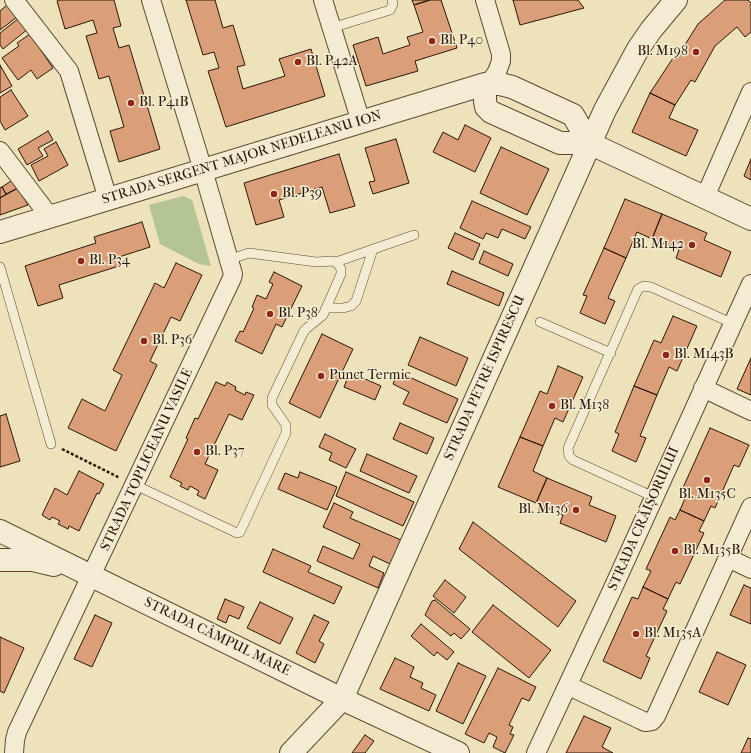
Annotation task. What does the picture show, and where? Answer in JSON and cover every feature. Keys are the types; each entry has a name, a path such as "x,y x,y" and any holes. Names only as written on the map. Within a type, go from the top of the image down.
{"street":[{"path":"14,0 69,71 108,199"},
{"name":"STRADA TOPLICEANU VASILE","path":"14,753 17,732 231,282 232,274 203,170 152,0"},
{"path":"322,0 361,122"},
{"path":"485,0 501,54 501,61 497,72 492,79 485,84"},
{"name":"STRADA PETRE ISPIRESCU","path":"290,753 342,699 589,143 638,49 651,30 676,0"},
{"path":"485,84 500,84 512,87 573,115 589,143"},
{"path":"485,84 486,107 491,112 560,143 589,143 751,218"},
{"name":"STRADA SERGENT MAJOR NEDELEANU ION","path":"0,232 485,84"},
{"path":"705,197 749,104"},
{"path":"0,151 50,217"},
{"name":"STRADA CRĂIȘORULUI","path":"536,753 569,686 751,284"},
{"path":"703,388 751,410"},
{"path":"569,686 645,722 652,721 656,716 751,507"},
{"name":"STRADA CÂMPUL MARE","path":"0,530 342,699 458,753"},
{"path":"728,558 751,569"},
{"name":"STRADA CÂMPUL MARE","path":"0,560 32,560 92,575"}],"lane":[{"path":"331,28 390,10 393,4 392,0"},
{"path":"228,260 249,253 316,262 336,262 414,235"},
{"path":"326,308 343,308 351,306 356,301 373,249"},
{"path":"135,485 233,532 240,532 286,433 286,425 272,404 272,398 304,332 309,326 322,317 341,274 340,266 336,262"},
{"path":"0,267 51,444"},
{"path":"654,497 573,460 569,456 568,448 638,289 644,286 651,287 734,324"},
{"path":"540,322 611,353"}],"path":[{"path":"51,444 135,485"}],"green space":[{"path":"183,196 192,200 211,266 199,264 160,244 149,205"}],"building":[{"name":"Bl. P41B","path":"114,0 121,26 113,28 119,48 129,45 160,149 119,162 110,131 124,127 109,76 99,79 86,36 97,33 93,20 65,29 57,1"},
{"name":"Bl. P42A","path":"186,0 215,0 223,28 233,25 245,65 237,67 243,89 285,76 279,59 311,49 325,96 226,127 208,71 219,68 214,52 203,55"},
{"path":"412,0 430,0 414,5"},
{"name":"Bl. P40","path":"430,0 441,0 457,48 415,61 418,71 366,86 353,45 378,37 383,54 410,45 407,37 423,32 414,5"},
{"path":"513,0 578,0 584,8 520,25"},
{"name":"Bl. M198","path":"725,0 748,0 751,3 751,32 745,37 737,27 715,46 695,82 691,80 675,105 650,93 673,58 676,59 698,24"},
{"path":"7,5 17,17 0,30 0,11"},
{"path":"19,18 28,29 3,49 0,45 0,33"},
{"path":"30,34 53,68 37,79 31,70 18,80 2,58 19,46 17,43"},
{"path":"0,65 12,86 0,93"},
{"path":"11,90 28,116 5,130 0,121 0,97"},
{"path":"650,93 675,105 669,118 698,130 686,156 632,132"},
{"path":"465,125 491,138 475,172 433,152 443,132 458,140"},
{"path":"48,131 53,140 38,148 43,156 27,165 18,149"},
{"path":"396,139 409,183 373,194 369,182 375,181 365,148"},
{"path":"56,142 68,165 39,181 31,165 48,156 44,149"},
{"path":"501,147 549,169 527,215 480,193"},
{"name":"Bl. P39","path":"339,154 355,206 330,213 322,187 279,200 284,217 256,225 244,183"},
{"path":"751,159 751,180 744,176"},
{"path":"14,179 18,188 6,194 2,187"},
{"path":"2,187 6,194 0,198 0,188"},
{"path":"18,188 28,205 0,215 0,198"},
{"path":"625,199 662,214 652,239 637,232 626,258 604,248"},
{"path":"472,201 531,227 525,239 502,229 498,238 486,233 483,239 460,228"},
{"name":"Bl. M142","path":"662,214 707,233 704,240 731,252 721,277 676,258 679,250 652,239"},
{"name":"Bl. P34","path":"142,222 150,247 119,257 122,265 59,285 63,298 38,306 25,266 96,243 94,237"},
{"path":"455,233 480,244 473,260 448,248"},
{"path":"604,248 626,258 608,298 615,301 605,324 580,313 587,296 583,295"},
{"path":"484,251 513,264 508,276 479,263"},
{"name":"Bl. P36","path":"176,263 202,275 180,321 171,317 150,361 157,365 116,451 68,428 82,399 105,411 122,375 113,370 155,283 164,288"},
{"path":"452,271 504,293 499,306 447,284"},
{"name":"Bl. P38","path":"274,272 302,286 282,327 276,324 262,354 235,341 240,331 243,332 254,308 252,307 257,295 266,299 273,284 269,282"},
{"name":"Bl. M143B","path":"673,316 697,326 677,371 669,367 657,395 634,386 654,340 661,343"},
{"name":"Punct Termic","path":"322,334 353,349 320,418 289,403"},
{"path":"420,337 468,358 456,386 408,365"},
{"path":"751,358 751,395 737,389"},
{"name":"Bl. M138","path":"558,366 583,377 563,422 555,418 543,446 520,437 540,391 547,394"},
{"path":"350,372 381,386 375,400 344,387"},
{"path":"398,372 458,399 447,423 403,404 409,392 393,384"},
{"name":"Bl. P37","path":"216,382 225,386 227,382 236,387 235,390 245,395 246,392 254,395 242,420 229,414 205,464 218,470 205,499 197,495 199,491 190,486 188,490 180,486 182,483 170,477 188,439 186,438 195,418 198,419"},
{"path":"634,386 657,395 640,436 646,438 636,462 612,451 619,434 615,432"},
{"path":"6,414 20,461 0,467 0,416"},
{"path":"400,423 434,438 427,454 393,439"},
{"name":"Bl. M135C","path":"710,428 749,445 739,467 734,465 715,508 711,506 704,521 680,510 687,494 681,492"},
{"path":"325,434 356,449 346,468 329,460 332,453 319,447"},
{"path":"520,437 543,446 533,471 547,478 536,503 498,487"},
{"path":"367,454 417,476 409,493 360,471"},
{"path":"79,471 104,484 99,494 97,493 79,531 69,526 68,529 58,524 60,521 52,517 50,520 42,515 55,488 67,495"},
{"path":"300,472 337,487 327,510 278,489 285,473 298,478"},
{"path":"346,472 414,502 403,526 336,496"},
{"name":"Bl. M136","path":"547,478 592,497 589,505 616,516 606,542 560,523 563,515 536,503"},
{"path":"334,503 353,512 350,518 401,540 390,564 373,556 369,566 384,573 378,588 317,561 323,546 353,559 360,544 323,527"},
{"name":"Bl. M135B","path":"680,510 704,521 699,531 704,533 680,584 676,582 668,599 643,587 651,571 646,569 670,517 675,520"},
{"path":"473,522 576,601 558,627 459,549"},
{"path":"273,549 311,566 308,572 342,587 334,604 263,572"},
{"path":"445,580 466,597 454,613 433,596"},
{"path":"744,585 751,588 751,624 730,615"},
{"name":"Bl. M135A","path":"643,587 668,599 663,609 667,611 646,656 650,658 641,679 603,661 632,597 638,599"},
{"path":"225,599 244,607 239,619 229,615 226,623 217,619"},
{"path":"435,600 470,629 461,639 454,633 451,636 425,615 432,601"},
{"path":"260,602 293,618 280,644 247,628"},
{"path":"493,605 551,650 529,678 472,632"},
{"path":"95,615 112,623 92,667 74,659"},
{"path":"314,615 329,622 319,641 324,644 315,663 296,653"},
{"path":"421,624 454,652 447,660 437,652 434,656 411,636"},
{"path":"0,637 24,648 4,693 0,691"},
{"path":"717,652 746,665 728,705 699,692"},
{"path":"395,658 414,667 410,677 423,683 421,688 436,695 429,711 380,689"},
{"path":"458,663 486,676 463,724 436,711"},
{"path":"498,668 536,687 529,701 522,698 509,725 513,727 510,734 514,735 505,753 493,747 497,737 489,733 484,743 465,734"},
{"path":"584,716 611,728 602,747 613,753 566,753"},
{"path":"365,735 374,741 365,753 352,753"},
{"path":"748,738 751,739 751,753 741,753"}],"place":[{"name":"Bl. P40","path":"432,41"},
{"name":"Bl. M198","path":"696,52"},
{"name":"Bl. P42A","path":"298,62"},
{"name":"Bl. P41B","path":"131,103"},
{"name":"Bl. P39","path":"274,194"},
{"name":"Bl. M142","path":"692,245"},
{"name":"Bl. P34","path":"81,261"},
{"name":"Bl. P38","path":"270,314"},
{"name":"Bl. P36","path":"144,341"},
{"name":"Bl. M143B","path":"666,355"},
{"name":"Punct Termic","path":"321,376"},
{"name":"Bl. M138","path":"552,406"},
{"name":"Bl. P37","path":"197,452"},
{"name":"Bl. M135C","path":"707,480"},
{"name":"Bl. M136","path":"576,510"},
{"name":"Bl. M135B","path":"675,551"},
{"name":"Bl. M135A","path":"636,634"}]}
